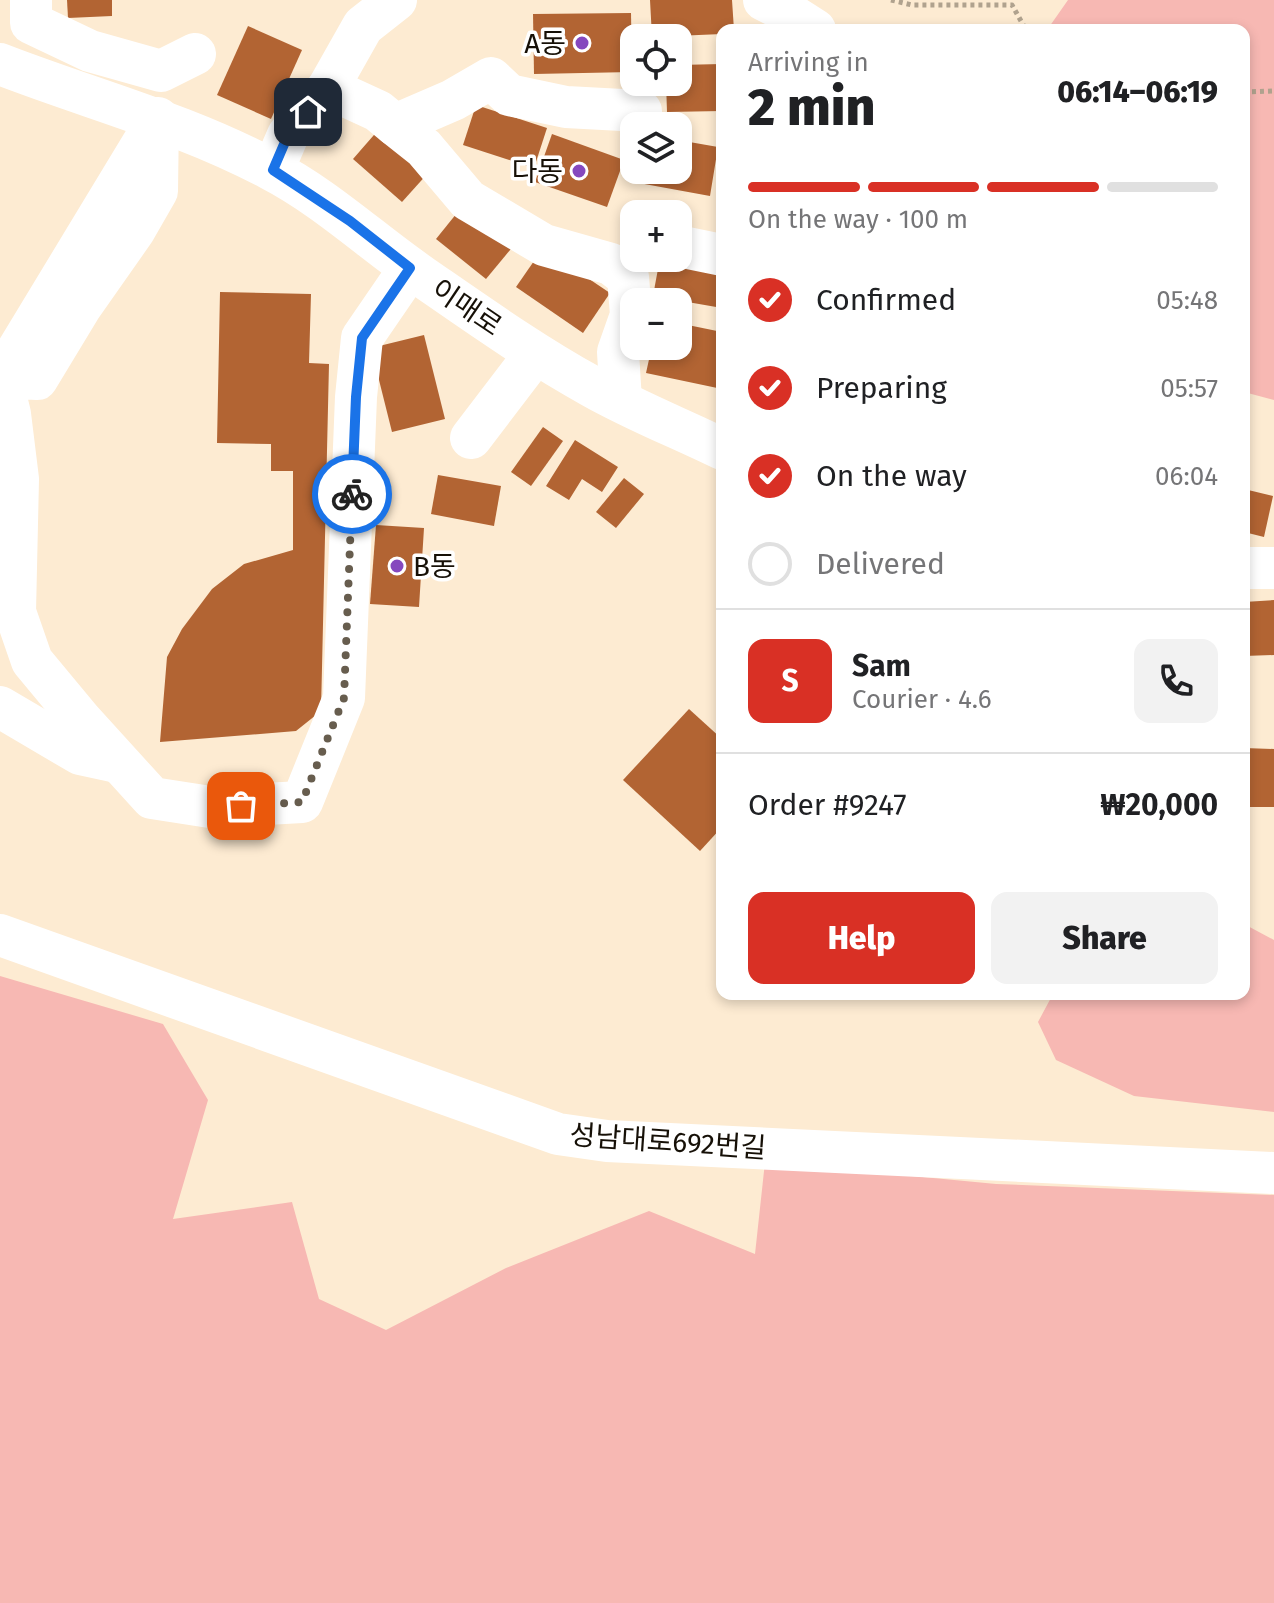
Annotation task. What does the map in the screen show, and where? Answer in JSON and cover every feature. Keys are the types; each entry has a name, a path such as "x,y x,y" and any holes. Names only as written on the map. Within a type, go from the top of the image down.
{"street":[{"path":"31,0 31,23 90,51 161,71 195,54"},
{"path":"273,170 288,135 328,88 358,13 396,0"},
{"path":"764,0 806,24"},
{"name":"이매로","path":"0,64 77,94 158,118 273,170 350,221 410,268 535,354 621,401 716,446"},
{"path":"395,125 453,100 491,78 509,95 566,107 641,111"},
{"path":"328,88 378,111 424,148 468,200 544,245 620,265"},
{"path":"158,118 0,378 14,439 18,479 7,609 32,661 152,798 210,807 302,802 344,698 356,397 362,338 410,268"},
{"path":"692,249 716,254"},
{"path":"621,401 618,352 631,315 636,272"},
{"path":"471,438 535,354"},
{"path":"1250,568 1274,568"},
{"path":"0,707 80,754 119,763"},
{"name":"성남대로692번길","path":"0,935 558,1134 607,1141 1274,1173"}],"path":[{"path":"891,0 912,5 1012,5 1023,24"},
{"path":"1250,92 1274,91"}],"shaded area":[{"path":"1068,0 1274,0 1274,400 1250,394 1250,24 1051,24"},
{"path":"1250,927 1274,940 1274,1112 1134,1096 1056,1060 1038,1022 1050,1000 1250,1000"},
{"path":"0,976 163,1024 208,1100 173,1219 292,1202 319,1299 386,1330 506,1268 649,1211 755,1254 765,1162 996,1184 1274,1195 1274,1603 0,1603"}],"building":[{"path":"67,0 112,0 112,16 68,18"},
{"path":"650,0 732,0 734,24 716,24 716,34 692,35 692,24 651,24"},
{"name":"A동","path":"631,13 631,24 620,24 620,72 534,74 533,14"},
{"path":"248,26 302,50 271,119 217,95"},
{"path":"716,64 716,111 667,112 666,96 692,96 692,65"},
{"path":"476,105 547,128 534,168 463,145"},
{"path":"380,128 429,172 402,202 353,159"},
{"name":"다동","path":"552,134 620,159 620,171 607,207 535,182"},
{"path":"692,142 716,147 710,196 644,184 692,184"},
{"path":"465,203 515,244 486,279 436,239"},
{"path":"543,248 610,293 583,333 516,287"},
{"path":"692,260 716,264 716,307 692,303 692,288 654,288 657,272 692,272"},
{"path":"220,292 311,294 309,363 329,364 321,711 296,731 160,742 167,657 182,629 212,589 244,564 293,550 293,471 271,471 271,444 217,443"},
{"path":"692,326 716,331 716,388 646,373 649,360 692,360"},
{"path":"424,335 445,419 392,432 371,348"},
{"path":"543,427 563,441 531,486 511,472"},
{"path":"575,440 618,467 602,492 582,479 569,500 546,486"},
{"path":"438,475 501,486 494,526 431,514"},
{"path":"624,478 644,494 616,528 596,512"},
{"path":"1250,490 1273,496 1264,537 1250,534"},
{"name":"B동","path":"376,525 424,528 419,607 370,604"},
{"path":"1274,600 1274,655 1250,656 1250,602"},
{"path":"689,709 716,734 716,834 700,851 623,780"},
{"path":"1250,748 1274,749 1274,807 1250,807"}],"way so far":[{"path":"241,806 302,802 344,698 352,494"}],"place":[{"name":"A동","path":"582,43"},
{"name":"다동","path":"579,171"},
{"name":"B동","path":"397,566"}],"route":[{"path":"308,112 288,135 273,170 350,221 410,268 362,338 352,494"}]}
